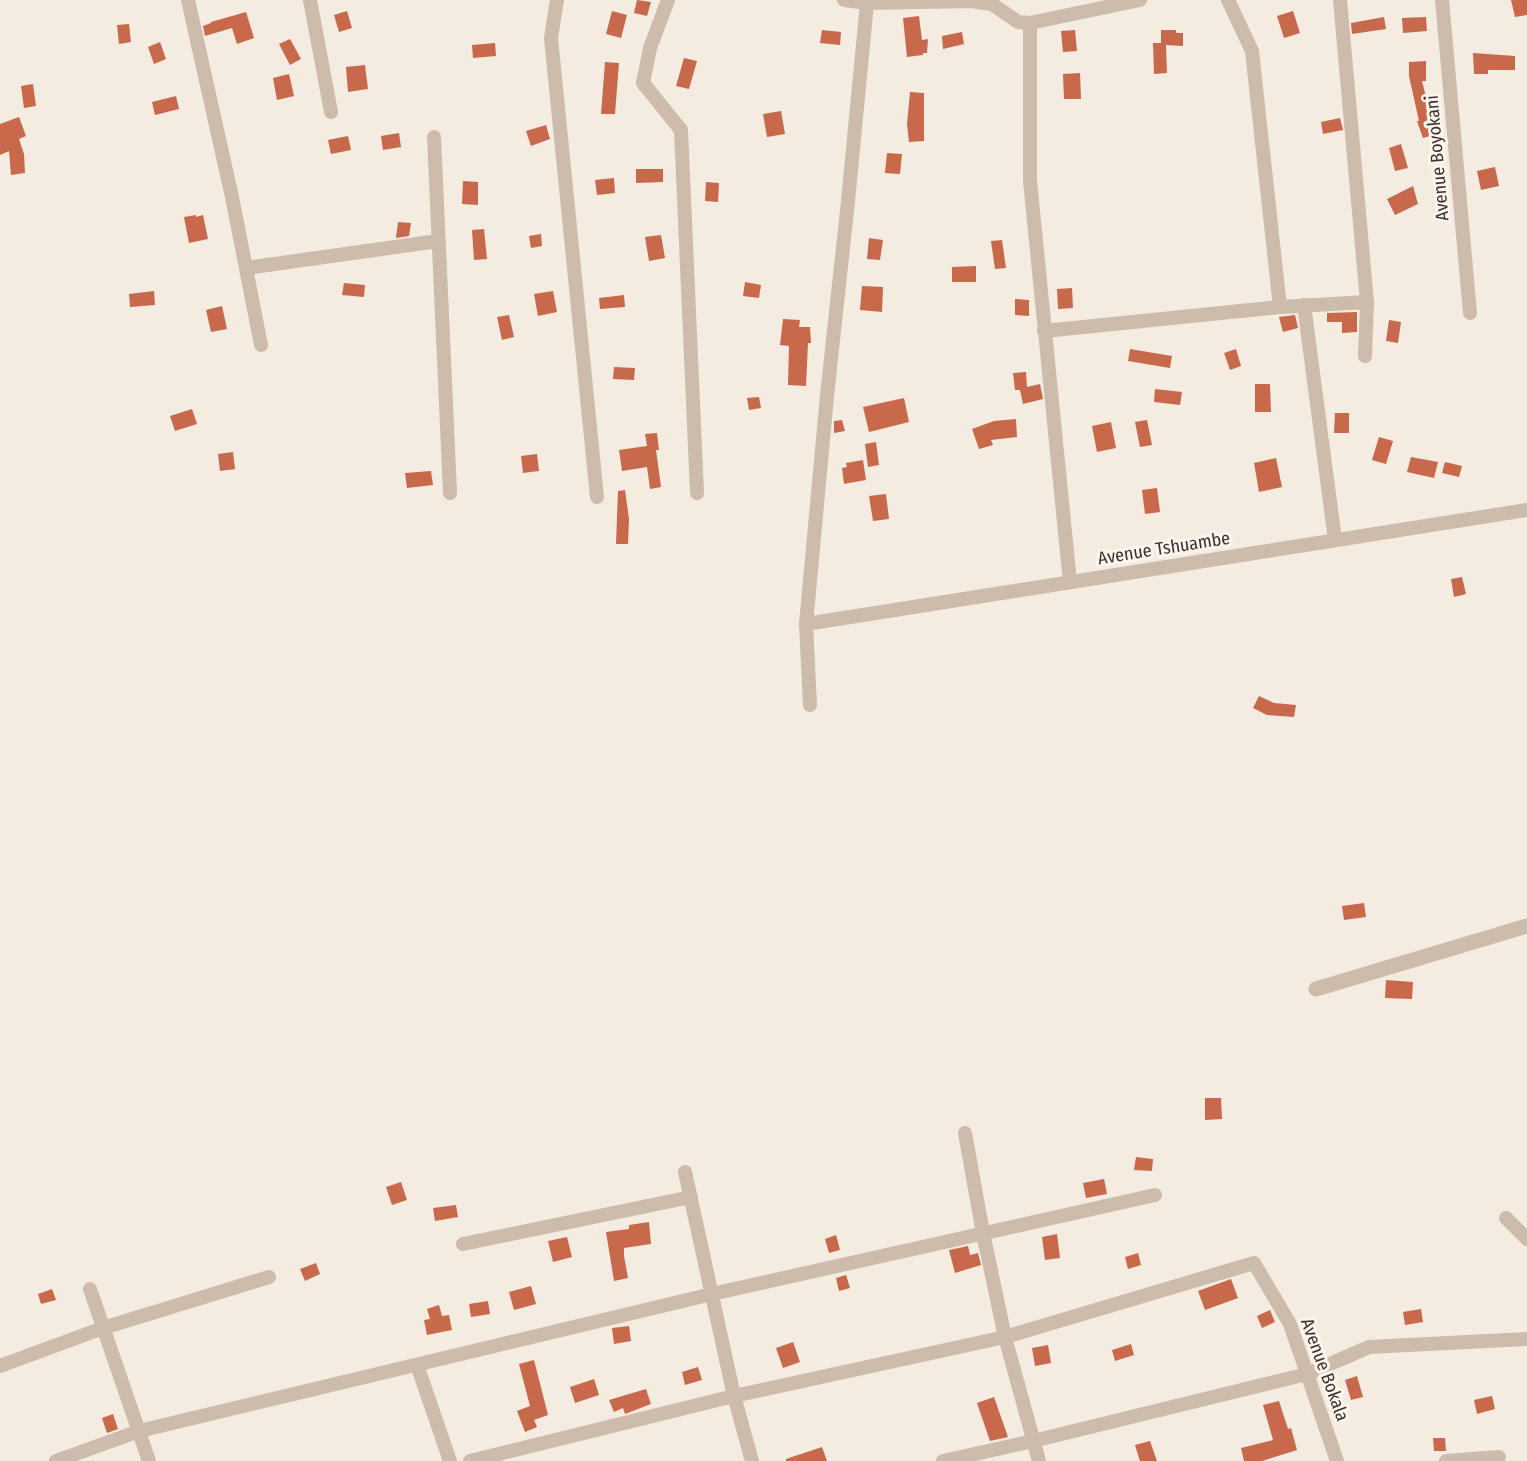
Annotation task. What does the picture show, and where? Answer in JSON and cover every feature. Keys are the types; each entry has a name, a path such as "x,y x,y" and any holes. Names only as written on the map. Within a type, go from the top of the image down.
{"street":[{"path":"188,0 261,345"},
{"path":"310,0 331,112"},
{"path":"557,0 551,38 597,497"},
{"path":"668,0 650,48 643,83 681,130 697,493"},
{"path":"844,0 867,3 970,2 992,4 1018,22 1030,23 1140,0"},
{"path":"1228,0 1252,51 1280,307"},
{"path":"1340,0 1368,302 1365,356"},
{"name":"Avenue Boyokani","path":"1442,0 1470,313"},
{"path":"810,705 806,624 826,396 850,189 867,3"},
{"path":"1030,23 1030,181 1070,582"},
{"path":"434,137 450,493"},
{"path":"246,268 438,241"},
{"path":"1044,332 1280,307 1368,302"},
{"path":"1304,305 1335,540"},
{"name":"Avenue Tshuambe","path":"806,624 1527,510"},
{"path":"1316,989 1527,926"},
{"path":"964,1133 982,1233 1005,1337 1039,1461"},
{"path":"685,1172 734,1396 752,1461"},
{"path":"56,1461 139,1431 712,1294 1155,1195"},
{"path":"463,1244 691,1197"},
{"path":"1506,1218 1527,1239"},
{"name":"Avenue Bokala","path":"1005,1337 1254,1263 1290,1324 1337,1461"},
{"path":"0,1366 103,1328 269,1276"},
{"path":"90,1289 149,1461"},
{"path":"470,1461 734,1396 1005,1337"},
{"path":"943,1461 1307,1374 1369,1347 1527,1339"},
{"path":"417,1365 450,1461"},
{"path":"1446,1461 1499,1457"}],"building":[{"path":"637,0 651,2 647,16 634,13"},
{"path":"1511,0 1527,0 1527,15 1515,17"},
{"path":"347,11 352,28 339,32 334,15"},
{"path":"612,11 627,15 621,38 606,34"},
{"path":"1293,11 1300,33 1284,38 1277,16"},
{"path":"246,12 254,38 237,44 232,28 205,36 203,26"},
{"path":"919,16 922,40 928,39 927,53 907,57 903,18"},
{"path":"1384,17 1386,29 1352,34 1351,23"},
{"path":"1426,17 1427,31 1403,33 1402,18"},
{"path":"129,24 131,42 119,44 117,25"},
{"path":"822,30 841,32 840,45 820,43"},
{"path":"1075,30 1077,51 1063,52 1061,31"},
{"path":"1161,30 1176,30 1176,33 1183,33 1183,46 1166,45 1167,73 1154,74 1153,43 1161,43"},
{"path":"962,32 964,44 943,49 942,36"},
{"path":"290,39 301,59 290,65 279,44"},
{"path":"160,42 166,59 154,64 148,47"},
{"path":"495,43 496,56 473,58 472,45"},
{"path":"1473,53 1515,56 1515,70 1488,70 1488,74 1474,74"},
{"path":"684,58 697,61 689,89 676,86"},
{"path":"1426,61 1426,81 1422,81 1434,135 1423,138 1417,121 1419,121 1409,76 1409,62"},
{"path":"605,62 619,63 615,114 601,114"},
{"path":"365,65 368,89 348,92 346,67"},
{"path":"1080,73 1081,99 1064,99 1063,74"},
{"path":"289,74 294,96 277,100 273,78"},
{"path":"33,84 36,106 24,108 21,86"},
{"path":"910,92 924,93 924,141 909,142 907,124"},
{"path":"176,96 179,109 155,115 152,102"},
{"path":"781,111 785,134 767,137 763,114"},
{"path":"19,117 26,136 19,139 24,154 25,173 11,175 9,151 0,155 0,124"},
{"path":"1340,118 1343,130 1323,134 1321,122"},
{"path":"546,125 550,139 531,146 526,131"},
{"path":"399,133 401,147 383,150 381,136"},
{"path":"348,136 351,150 331,154 328,140"},
{"path":"1401,144 1408,168 1395,171 1389,148"},
{"path":"887,153 902,154 900,174 885,173"},
{"path":"1495,167 1499,186 1481,190 1477,171"},
{"path":"636,169 663,169 663,182 636,183"},
{"path":"614,178 615,193 597,195 595,180"},
{"path":"463,181 478,182 478,205 462,204"},
{"path":"706,182 719,183 718,202 705,201"},
{"path":"1413,186 1418,204 1395,215 1387,199"},
{"path":"196,215 196,217 203,215 208,239 189,243 184,217"},
{"path":"398,222 411,223 409,236 396,238"},
{"path":"484,229 487,259 474,260 472,230"},
{"path":"541,234 542,246 531,248 529,236"},
{"path":"661,235 665,258 649,261 645,237"},
{"path":"869,238 883,240 880,260 867,259"},
{"path":"1002,240 1006,268 995,269 991,241"},
{"path":"976,266 976,282 952,282 952,267"},
{"path":"745,282 761,285 759,298 743,296"},
{"path":"344,283 365,285 364,297 342,295"},
{"path":"862,286 883,287 882,312 860,310"},
{"path":"1072,288 1073,308 1058,309 1057,289"},
{"path":"154,291 155,305 130,307 129,294"},
{"path":"553,291 557,312 538,316 534,294"},
{"path":"624,295 625,307 600,309 599,298"},
{"path":"1015,299 1029,300 1029,316 1015,315"},
{"path":"222,306 227,329 211,332 206,310"},
{"path":"1357,312 1357,332 1342,333 1342,322 1327,322 1327,313"},
{"path":"509,315 514,337 502,340 497,317"},
{"path":"1295,315 1298,328 1283,332 1279,317"},
{"path":"783,319 800,320 799,327 810,327 811,343 808,343 806,386 788,385 789,346 780,345"},
{"path":"1389,320 1401,322 1398,343 1386,341"},
{"path":"1130,349 1172,356 1170,368 1128,361"},
{"path":"1236,349 1241,366 1230,370 1224,353"},
{"path":"614,367 635,368 634,380 613,379"},
{"path":"1026,372 1027,387 1040,384 1043,399 1023,404 1020,390 1015,390 1013,373"},
{"path":"1255,384 1270,384 1271,412 1255,412"},
{"path":"1155,389 1182,392 1180,405 1154,402"},
{"path":"759,397 761,408 749,410 747,398"},
{"path":"904,398 909,422 869,432 863,407"},
{"path":"192,409 197,424 175,431 170,416"},
{"path":"1335,413 1349,413 1349,433 1334,433"},
{"path":"1016,419 1017,437 991,440 993,445 979,449 972,429 994,421"},
{"path":"842,420 845,431 834,433 834,421"},
{"path":"1147,420 1152,445 1140,447 1135,422"},
{"path":"1111,422 1116,448 1097,452 1092,426"},
{"path":"657,433 659,450 656,450 661,487 650,489 647,467 622,471 619,450 647,446 645,434"},
{"path":"1379,437 1393,441 1386,464 1372,460"},
{"path":"876,442 879,465 868,467 865,444"},
{"path":"233,452 235,469 220,471 218,454"},
{"path":"537,454 539,471 523,473 521,456"},
{"path":"1411,457 1438,462 1434,478 1407,472"},
{"path":"1276,458 1282,487 1259,492 1254,463"},
{"path":"863,460 866,480 844,484 842,468 847,467 846,463"},
{"path":"1445,462 1462,466 1459,477 1442,473"},
{"path":"431,471 433,485 407,488 405,473"},
{"path":"1157,488 1160,512 1145,514 1142,490"},
{"path":"625,490 629,519 628,544 616,544 618,491"},
{"path":"886,494 889,519 873,521 869,496"},
{"path":"1462,577 1466,594 1454,597 1451,579"},
{"path":"1259,696 1274,703 1296,705 1294,717 1267,715 1253,708"},
{"path":"1364,903 1366,917 1344,920 1342,906"},
{"path":"1386,980 1413,982 1412,999 1385,998"},
{"path":"1205,1098 1221,1098 1222,1119 1205,1120"},
{"path":"1136,1157 1153,1159 1152,1171 1134,1170"},
{"path":"1104,1179 1107,1194 1086,1198 1083,1183"},
{"path":"401,1182 407,1200 392,1205 386,1187"},
{"path":"456,1205 458,1217 435,1221 433,1208"},
{"path":"649,1222 651,1244 624,1248 628,1278 614,1281 606,1232 629,1229 629,1225"},
{"path":"1057,1234 1060,1258 1045,1260 1042,1237"},
{"path":"836,1235 840,1250 829,1253 825,1239"},
{"path":"567,1237 572,1257 553,1262 548,1241"},
{"path":"968,1246 970,1255 978,1253 981,1265 955,1273 949,1250"},
{"path":"1138,1253 1141,1265 1128,1269 1125,1257"},
{"path":"316,1263 320,1274 305,1281 300,1269"},
{"path":"846,1275 850,1288 839,1291 836,1278"},
{"path":"1231,1279 1238,1298 1205,1310 1198,1291"},
{"path":"531,1286 536,1304 514,1310 509,1292"},
{"path":"52,1289 56,1300 41,1304 38,1294"},
{"path":"488,1301 490,1314 471,1317 469,1304"},
{"path":"439,1305 442,1316 449,1315 452,1330 427,1335 424,1320 430,1319 427,1309"},
{"path":"1421,1309 1423,1322 1405,1325 1403,1312"},
{"path":"1270,1310 1275,1322 1262,1328 1257,1316"},
{"path":"629,1326 631,1341 614,1344 612,1328"},
{"path":"793,1342 800,1362 783,1368 776,1348"},
{"path":"1131,1344 1134,1355 1115,1361 1112,1350"},
{"path":"1048,1345 1051,1363 1035,1366 1032,1348"},
{"path":"534,1360 548,1415 534,1420 537,1427 525,1432 517,1411 530,1406 519,1364"},
{"path":"698,1367 702,1380 685,1385 682,1372"},
{"path":"1357,1376 1363,1397 1351,1400 1345,1380"},
{"path":"594,1379 599,1395 575,1403 570,1387"},
{"path":"646,1389 651,1404 625,1414 623,1408 614,1412 609,1400"},
{"path":"1492,1396 1495,1409 1477,1414 1474,1400"},
{"path":"994,1397 1008,1437 990,1441 977,1403"},
{"path":"1279,1401 1288,1429 1291,1428 1297,1450 1262,1461 1244,1461 1241,1448 1273,1440 1263,1405"},
{"path":"113,1414 118,1429 107,1433 102,1418"},
{"path":"1433,1438 1445,1438 1446,1451 1434,1451"},
{"path":"1150,1441 1157,1461 1140,1461 1135,1445"},
{"path":"822,1447 827,1461 786,1461 786,1459"}]}
